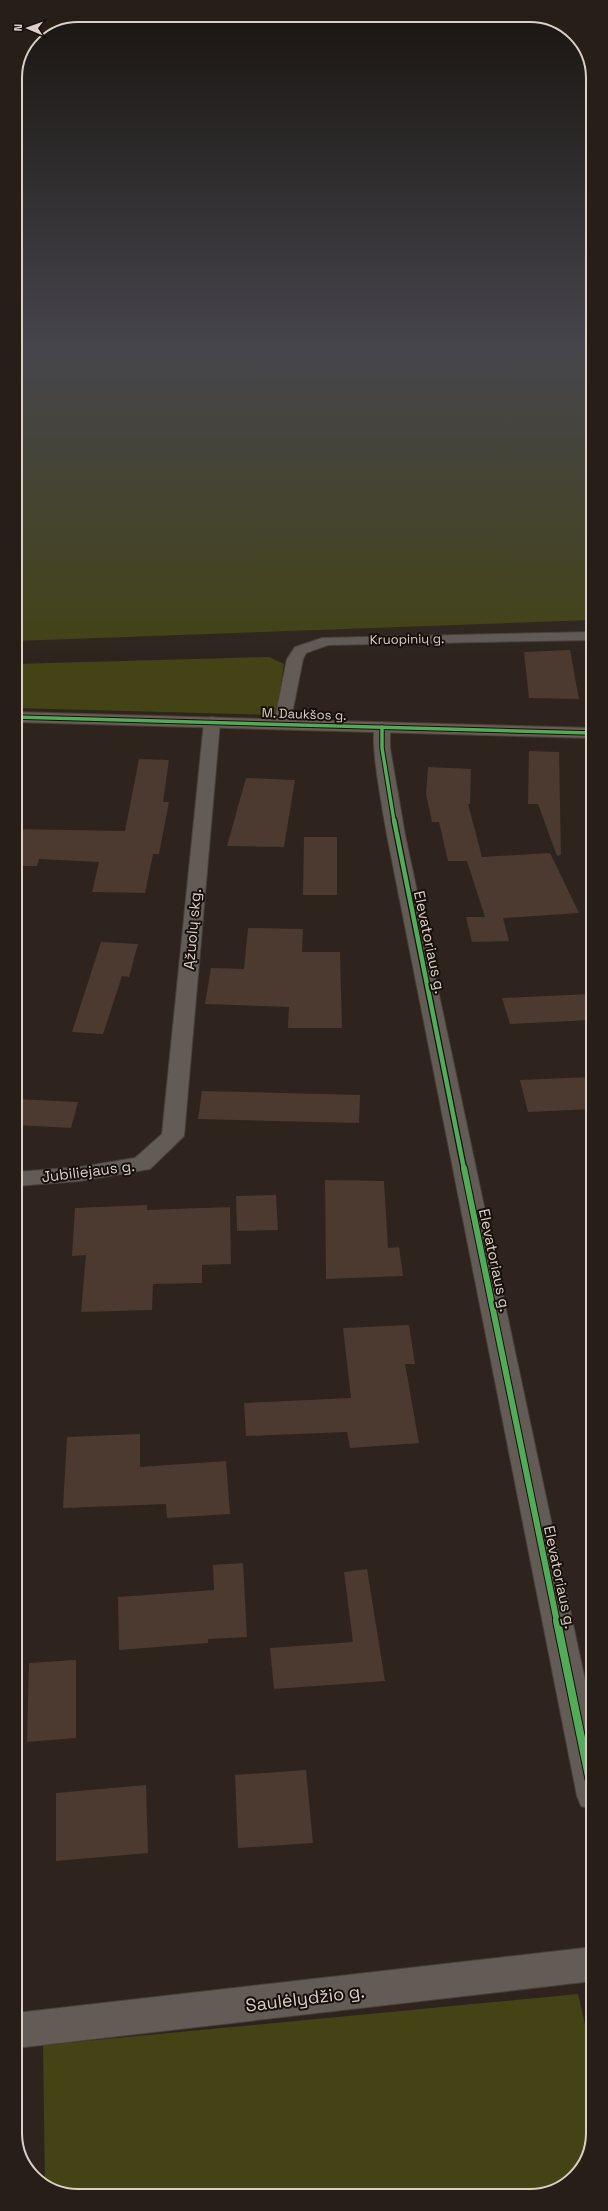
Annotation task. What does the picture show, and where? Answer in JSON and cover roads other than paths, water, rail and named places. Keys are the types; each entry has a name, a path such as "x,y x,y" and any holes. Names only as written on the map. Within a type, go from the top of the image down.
{"main road":[{"name":"M. Daukšos g.","path":"22,717 586,732"}],"street":[{"name":"Kruopinių g.","path":"282,724 295,659 300,650 327,641 586,636"},
{"name":"Ąžuolų skg.","path":"173,1136 212,722"},
{"name":"Elevatoriaus g.","path":"382,727 382,748 396,835 586,1762"},
{"name":"Jubiliejaus g.","path":"22,1179 80,1174 142,1164 173,1136"},
{"name":"Saulėlydžio g.","path":"22,2030 586,1965"}]}
